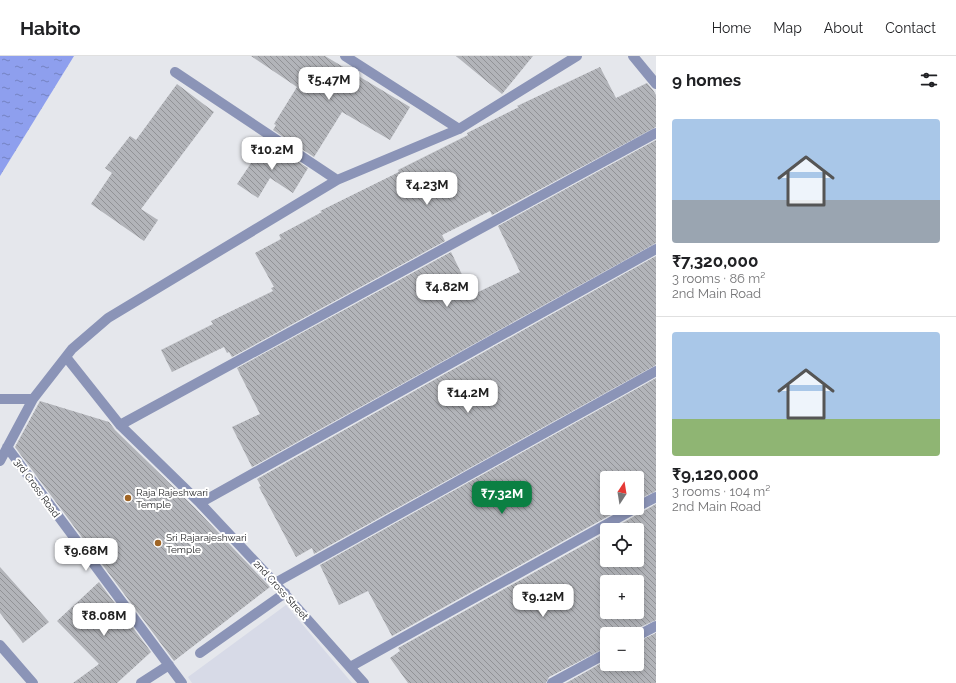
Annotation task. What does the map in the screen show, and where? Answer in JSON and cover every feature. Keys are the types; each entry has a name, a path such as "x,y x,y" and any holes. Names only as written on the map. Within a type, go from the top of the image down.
{"street":[{"path":"345,56 459,129"},
{"path":"0,461 33,399 72,349 108,318 337,180 459,129 577,56"},
{"path":"633,56 656,84"},
{"path":"175,72 337,180"},
{"path":"120,425 656,133"},
{"path":"200,503 656,249"},
{"name":"2nd Cross Street","path":"66,357 120,425 200,503 275,583 364,683"},
{"path":"275,583 656,371"},
{"path":"0,399 33,399"},
{"name":"3rd Cross Road","path":"7,447 182,683"},
{"path":"644,504 656,497"},
{"path":"350,667 623,515"},
{"path":"200,653 284,593"},
{"path":"644,632 656,626"},
{"path":"0,645 33,683"},
{"path":"552,683 600,657"},
{"path":"141,683 169,665"}],"shaded area":[{"path":"286,605 352,683 192,683 188,677"}],"water":[{"path":"0,56 74,56 0,176"}],"building":[{"path":"251,56 325,56 410,107 390,140 342,112 314,157 273,130 276,125 274,124 297,87"},
{"path":"456,56 533,56 502,94"},
{"path":"600,67 616,98 647,83 656,95 656,127 492,215 490,211 442,235 445,241 232,357 229,352 227,353 224,347 172,372 161,350 213,324 211,321 273,291 271,288 274,287 255,253 281,239 279,235 322,212 320,211 399,172 398,170 468,135 467,133 519,107 517,106"},
{"path":"177,84 214,112 141,209 158,220 144,241 91,204 112,173 105,168 130,136 136,140"},
{"path":"656,140 656,243 252,467 232,427 260,414 237,368 451,252 472,295 520,272 498,226"},
{"path":"266,141 308,168 293,193 270,178 258,198 237,184"},
{"path":"656,256 656,365 314,554 312,548 296,557 259,487 261,486 257,479"},
{"path":"656,378 656,491 644,497 644,471 600,471 600,515 610,515 392,636 368,591 339,605 320,565"},
{"name":"Sri Rajarajeshwari Temple","path":"40,401 109,422 115,430 195,508 270,587 174,661 15,447"},
{"path":"656,504 656,620 641,627 600,627 600,651 549,677 546,683 408,683 390,658 400,651 398,648 600,536 600,567 644,567 644,523 622,523 637,515 644,515 644,511"},
{"path":"0,567 49,622 23,643 0,613"},
{"path":"99,582 151,652 117,683 73,683 99,664 57,621"},
{"path":"656,633 656,683 566,683 600,664 600,671 644,671 644,639"}],"place":[{"name":"Raja Rajeshwari Temple","path":"128,498"},
{"name":"Sri Rajarajeshwari Temple","path":"158,543"}]}
